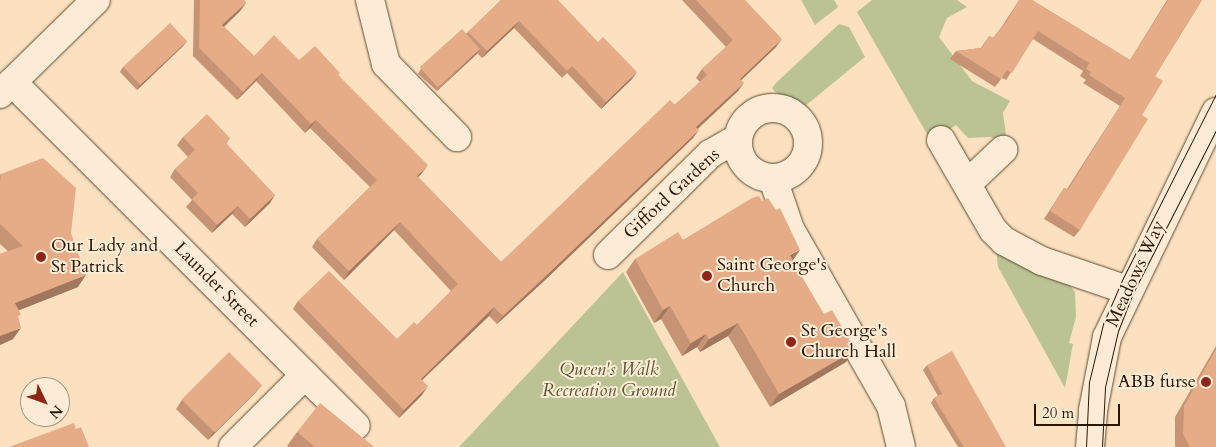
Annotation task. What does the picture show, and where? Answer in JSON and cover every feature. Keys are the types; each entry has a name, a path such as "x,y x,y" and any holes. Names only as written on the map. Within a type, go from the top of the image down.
{"street":[{"path":"6,88 96,0"},
{"path":"370,0 386,64 457,137"},
{"name":"Launder Street","path":"6,88 356,426"},
{"path":"765,108 781,108 796,115 806,129 808,146 801,164 795,170 773,179 754,172 744,163 738,138 743,124 752,115 765,108"},
{"name":"Meadows Way","path":"1090,447 1093,410 1107,337 1127,290 1216,112"},
{"name":"Gifford Gardens","path":"608,254 710,154 738,138"},
{"path":"941,140 993,230 1004,241 1042,262 1127,290"},
{"path":"967,184 1003,150"},
{"path":"773,179 790,229 890,406 901,447"},
{"path":"233,447 305,375"}],"green space":[{"path":"801,0 834,0 838,7 815,25"},
{"path":"872,0 957,0 967,7 947,18 939,37 972,81 1010,101 1003,113 1006,135 1002,141 990,137 968,138 956,125 931,141 857,12"},
{"path":"839,24 849,27 865,57 805,106 775,92 772,88 777,82"},
{"path":"996,249 1069,284 1075,292 1076,317 1069,343 1073,344 1065,388 998,267"},
{"name":"Queen's Walk Recreation Ground","path":"623,272 720,447 459,447"}],"building":[{"path":"200,0 244,0 246,3 222,25 254,56 274,35 299,60 315,46 340,73 338,75 428,165 417,176 501,262 670,100 675,105 707,75 702,69 733,40 696,0 745,0 782,39 740,79 744,83 696,127 699,130 503,316 494,307 421,379 428,386 404,410 298,301 329,271 397,339 414,322 417,325 458,284 400,222 349,271 317,239 377,180 316,120 311,124 262,73 243,92 199,48"},
{"path":"501,0 558,0 598,42 603,37 637,72 606,102 572,66 567,71 519,21 487,51 468,32"},
{"path":"1019,0 1032,0 1130,60 1168,0 1202,0 1155,76 1163,81 1142,115 1148,119 1080,230 1050,211 1064,188 1068,190 1125,98 1089,75 1091,72 1086,69 1089,63 1038,31 1012,73 1007,70 1001,79 956,51 982,48 989,36 993,38 1007,21"},
{"path":"170,23 187,41 140,85 123,67"},
{"path":"462,29 480,49 438,87 420,67"},
{"path":"207,114 230,138 226,143 275,195 250,219 238,206 217,225 192,199 198,193 175,169 195,150 183,137"},
{"name":"Our Lady and St Patrick","path":"43,158 76,188 71,233 86,275 15,303 21,315 18,316 21,328 0,336 0,254 23,246 0,224 1,174"},
{"path":"759,196 762,201 768,198 776,210 780,208 800,250 790,255 796,267 824,314 832,310 855,350 779,394 738,323 709,339 706,334 691,343 670,306 663,310 635,259 678,232 683,240 752,198"},
{"name":"ABB furse","path":"1216,349 1216,447 1190,447 1183,434 1184,406"},
{"path":"952,351 1006,447 964,447 934,398 942,394 927,365"},
{"path":"229,352 262,385 215,433 182,399"},
{"path":"320,403 373,447 315,447 297,432"},
{"path":"74,423 76,429 81,427 89,447 9,447 63,427 70,427 70,424"}],"tram line":[{"path":"1086,447 1089,382 1103,324 1123,278 1216,94"},
{"path":"1102,447 1105,387 1118,331 1133,293 1216,130"}],"place":[{"name":"Our Lady and St Patrick","path":"41,257"},
{"name":"Saint George's Church","path":"707,276"},
{"name":"St George's Church Hall","path":"791,342"},
{"name":"ABB furse","path":"1206,382"}]}
